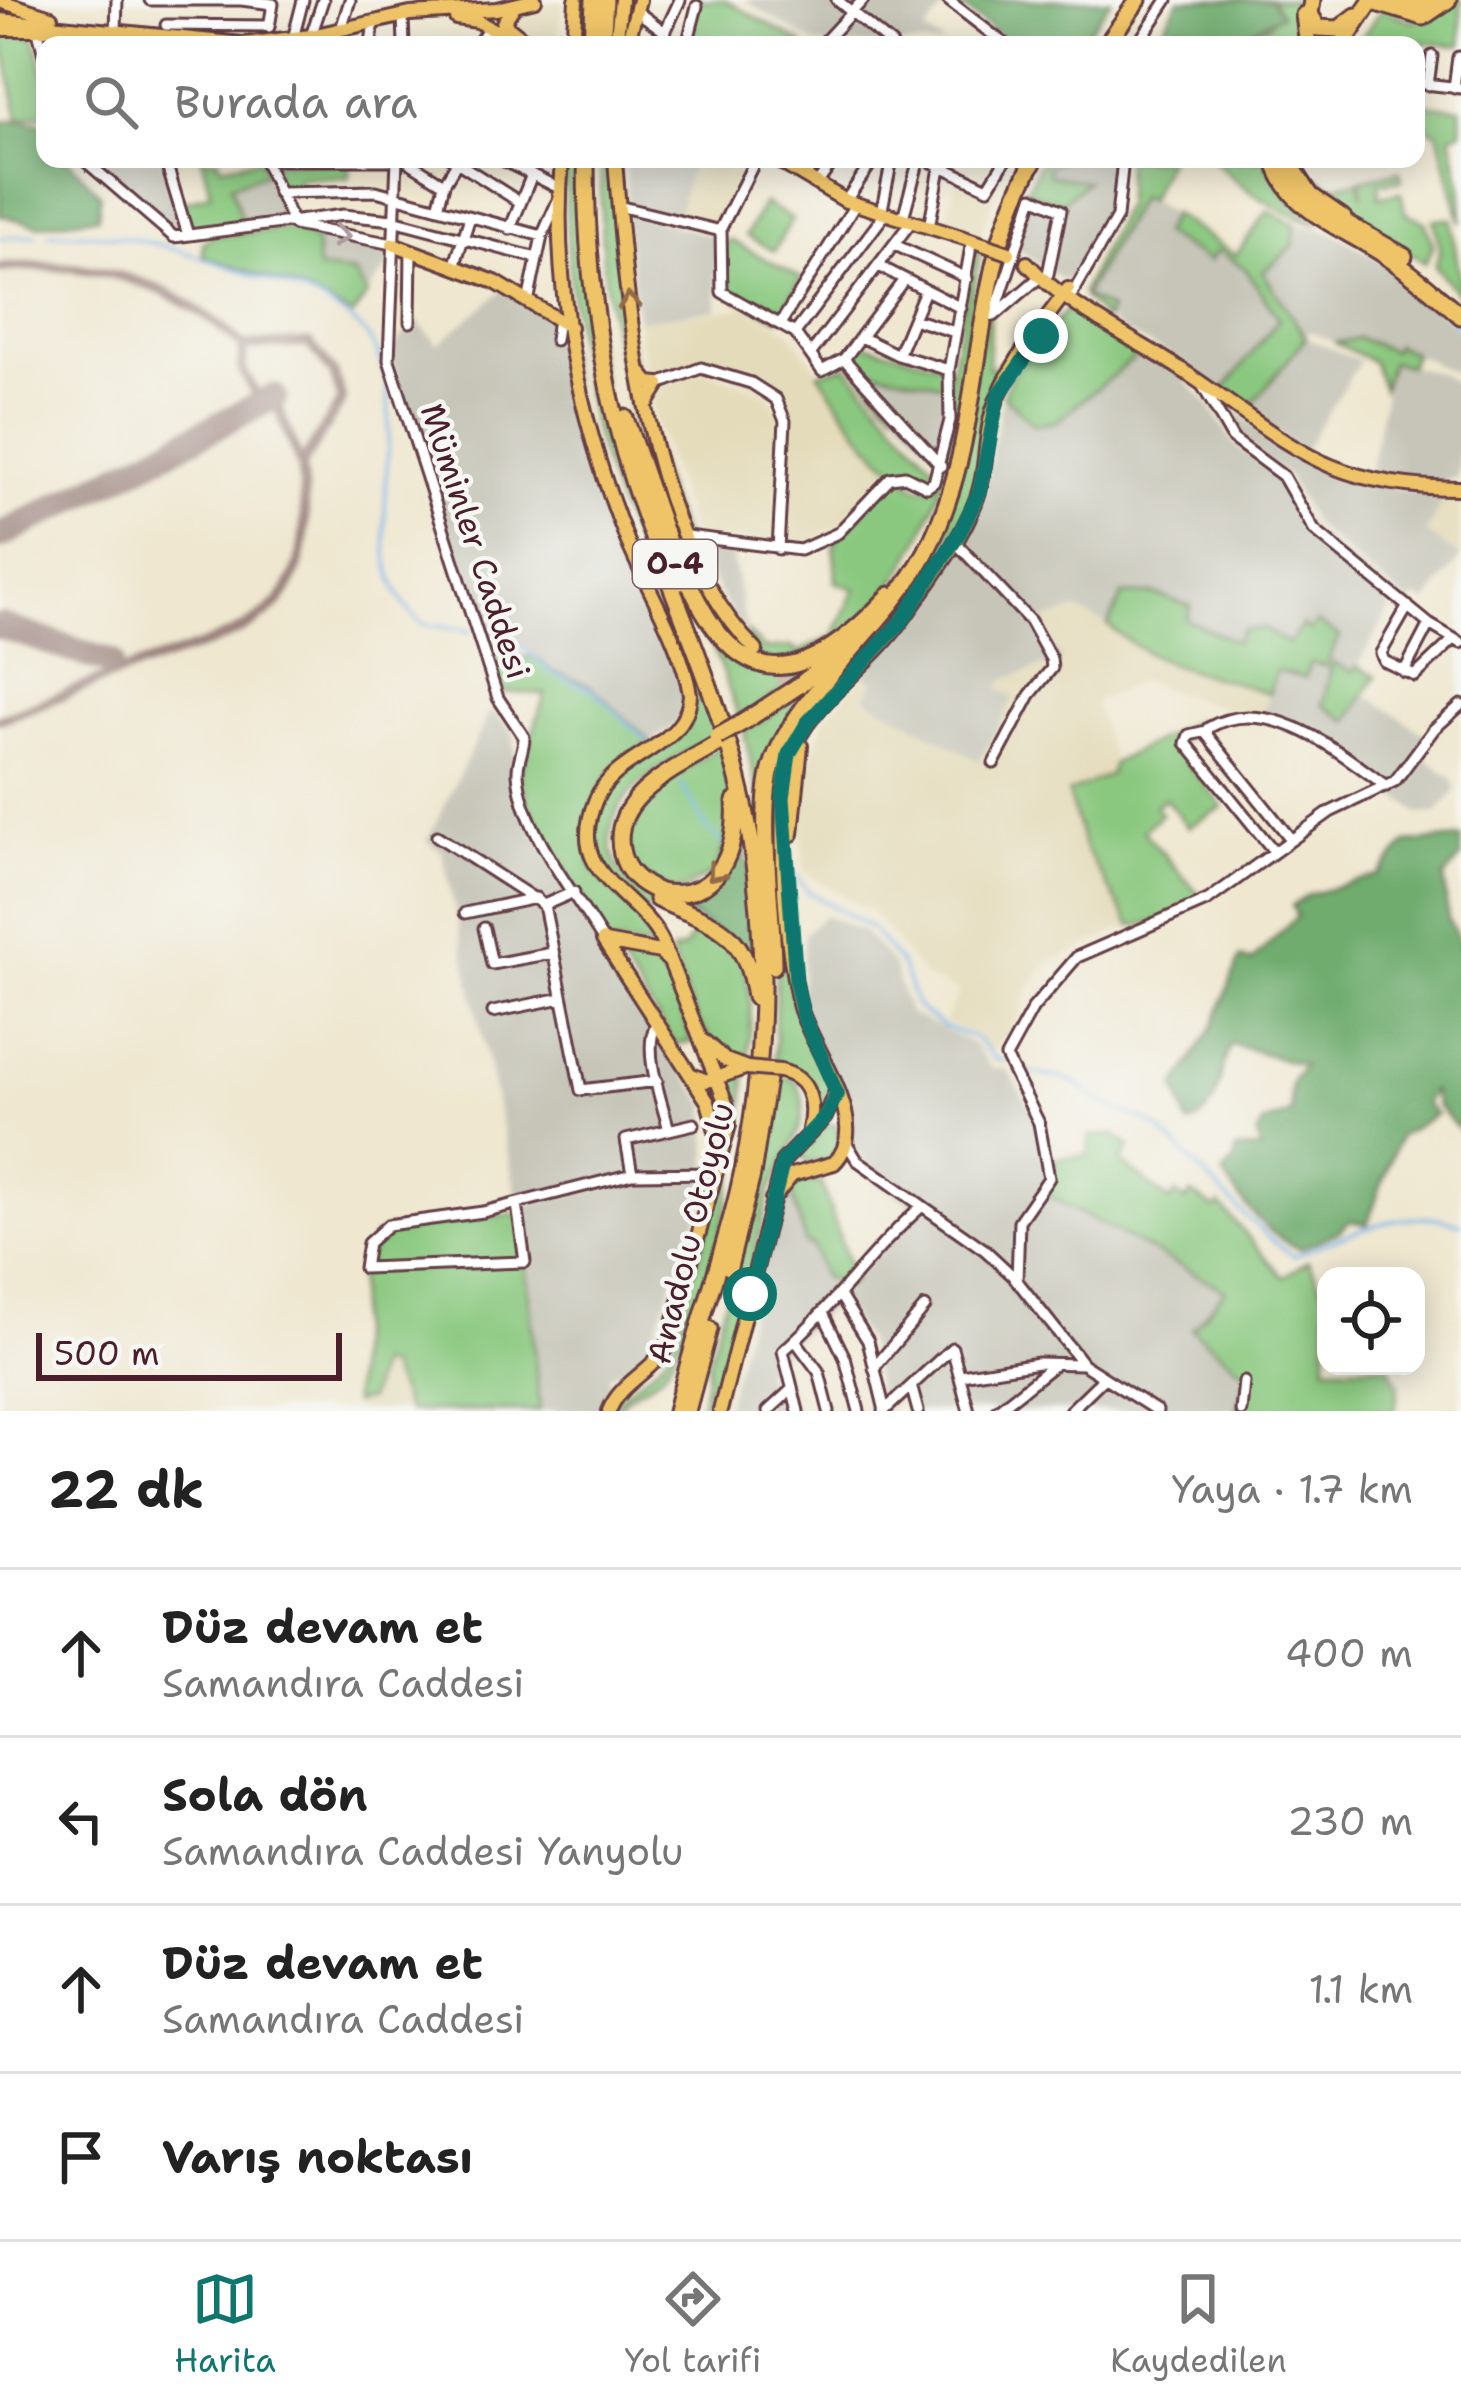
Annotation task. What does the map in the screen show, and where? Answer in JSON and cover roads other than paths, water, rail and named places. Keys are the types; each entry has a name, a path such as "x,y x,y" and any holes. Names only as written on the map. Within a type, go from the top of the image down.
{"highway":[{"path":"593,36 595,0"},
{"path":"1102,36 1126,0"},
{"path":"1112,36 1138,0"},
{"path":"1309,0 1318,28 1339,29 1372,3"},
{"path":"1308,36 1309,0"},
{"path":"1403,0 1415,5 1431,0"},
{"path":"1372,3 1423,16 1444,0"},
{"path":"605,36 617,1"},
{"path":"1349,36 1372,3"},
{"path":"1349,36 1372,3"},
{"name":"Anadolu Otoyolu","path":"586,168 592,290 612,405 646,520 695,641 734,760 751,841 762,957 737,1195 676,1411"},
{"name":"Anadolu Otoyolu","path":"596,168 603,291 627,424 739,740 766,877 773,966 767,1085 752,1175 687,1411"},
{"path":"747,1073 754,994 741,950 714,922 636,886 618,862 614,845 618,817 634,792 832,667 892,598 927,533 946,483 980,280 999,214 1021,168"},
{"path":"773,966 765,816 773,763 803,710 924,555 955,482 988,273 1030,168"},
{"path":"1281,168 1282,183 1306,208 1386,255 1461,316"},
{"path":"1286,168 1303,197 1388,244 1461,305"},
{"path":"627,424 688,582 717,633 738,652 773,665 816,660 844,642 892,598"},
{"path":"695,641 730,769 734,835 726,864 701,888 676,895 648,887 623,859 622,820 644,791 718,740"}],"main road":[{"path":"466,0 485,10"},
{"path":"319,36 408,14 514,7 535,0"},
{"path":"574,36 576,0"},
{"path":"0,1 59,24 130,36"},
{"path":"616,36 617,1"},
{"path":"630,36 638,6"},
{"path":"514,7 502,23 514,36"},
{"path":"332,36 373,28 408,14 462,18 506,36"},
{"path":"0,21 93,26"},
{"path":"0,21 206,36"},
{"path":"0,21 38,32 59,24"},
{"path":"557,318 566,298 558,168"},
{"path":"616,168 646,406 687,536 712,594 756,650"},
{"path":"795,168 852,200 1017,257 1104,326 1202,385 1309,459 1401,486 1461,488"},
{"path":"908,218 975,241"},
{"path":"393,244 454,267 557,318"},
{"path":"772,1199 792,1174 834,1163 845,1150 844,1118 831,1072 799,1003 790,937 783,798 792,745 877,653 955,541 980,491 989,423 1009,378 1068,294"},
{"path":"566,298 557,318 608,494 689,688 684,722 616,770 591,818 590,846 601,874 670,962 727,1106"},
{"path":"638,370 649,383 659,384 646,406"},
{"path":"790,937 790,848 801,746"},
{"path":"603,940 617,954 718,1123 718,1169"},
{"path":"617,954 658,945"},
{"path":"696,1032 725,1060 747,1073"},
{"path":"670,1043 694,1055 696,1032"},
{"path":"691,1075 703,1081 780,1071 803,1082 816,1114 828,1112 844,1118"},
{"path":"721,1411 783,1161 828,1112 837,1094 831,1072"},
{"path":"609,1411 618,1392 657,1361 668,1344 728,1134 728,1078 747,1073"},
{"path":"811,1168 798,1159 812,1107"},
{"path":"805,1136 833,1122 845,1137"}],"street":[{"path":"116,31 117,0"},
{"path":"150,0 273,4 268,36"},
{"path":"169,0 165,32 269,26"},
{"path":"301,36 303,0"},
{"path":"304,36 323,0"},
{"path":"341,29 350,0"},
{"path":"663,36 680,0"},
{"path":"837,0 881,36"},
{"path":"829,36 863,0"},
{"path":"948,0 994,36"},
{"path":"1143,36 1167,0"},
{"path":"638,6 665,32"},
{"path":"689,36 697,7"},
{"path":"483,36 489,27"},
{"path":"372,36 373,28"},
{"path":"38,32 39,36"},
{"path":"1429,85 1432,56"},
{"path":"1425,84 1458,88 1458,57"},
{"path":"93,168 168,234 319,217 393,220 537,258"},
{"path":"168,168 188,235"},
{"path":"268,168 291,223 317,234 393,244"},
{"path":"364,190 365,168"},
{"name":"Müminler Caddesi","path":"399,168 389,360 498,698 524,737 517,770 521,789 603,940"},
{"path":"416,168 444,184"},
{"path":"438,208 452,168"},
{"path":"468,168 518,200"},
{"path":"516,168 559,193 542,236 528,302"},
{"path":"752,168 721,231 722,292 795,333 822,370 844,359 903,281"},
{"path":"811,178 814,168"},
{"path":"811,178 824,168"},
{"path":"780,324 869,168"},
{"path":"795,333 884,211 891,168"},
{"path":"812,352 895,245 908,218 920,168"},
{"path":"930,222 940,168 988,188 1000,168"},
{"path":"1068,294 1102,243 1124,196 1123,168"},
{"path":"511,229 518,200 531,177"},
{"path":"278,193 364,190 542,236"},
{"path":"318,192 319,217"},
{"path":"1030,198 1058,205 1061,211 1044,275 994,316 1017,257 1030,198"},
{"path":"618,206 721,231"},
{"path":"454,267 470,217"},
{"path":"712,594 699,556 702,550 800,550 827,542 890,478 905,476 927,487 941,466 950,420 949,370 975,241"},
{"path":"895,245 967,278"},
{"path":"410,322 411,250"},
{"path":"879,266 961,308"},
{"path":"830,284 853,300"},
{"path":"898,355 924,293"},
{"path":"555,340 557,318"},
{"path":"913,319 955,332"},
{"path":"861,337 898,355 949,370"},
{"path":"844,359 941,466"},
{"path":"659,384 701,368 751,383 776,399 785,435 778,549"},
{"path":"1202,385 1233,439 1283,476 1314,530 1408,606 1429,624 1457,641 1417,675 1384,661 1381,653 1408,606"},
{"path":"687,536 778,549"},
{"path":"955,541 1030,621 1052,658 1052,668 1030,695 994,763"},
{"path":"1404,672 1429,624"},
{"path":"1017,1281 1019,1220 1046,1188 1050,1166 1039,1123 1007,1062 1007,1048 1033,1008 1077,956 1208,900 1289,838 1386,786 1461,705"},
{"path":"1273,850 1186,743 1189,735 1226,719 1277,722 1327,745 1386,786"},
{"path":"1206,731 1289,838"},
{"path":"437,836 540,901 581,1090 656,1081"},
{"path":"465,914 574,892"},
{"path":"484,928 492,964 553,953"},
{"path":"493,1012 562,998"},
{"path":"656,1024 652,1034 656,1081 669,1130"},
{"path":"632,1174 626,1140 694,1124"},
{"path":"845,1137 853,1156 985,1250 1017,1281 1083,1364 1150,1409"},
{"path":"834,1163 854,1165 898,1190"},
{"path":"518,1204 526,1262 364,1268 368,1243 380,1228 518,1204 632,1174 718,1169"},
{"path":"798,1411 783,1351 841,1297 868,1259 921,1207"},
{"path":"841,1297 868,1341 885,1411 912,1389 947,1348 961,1375 969,1411"},
{"path":"874,1368 925,1307"},
{"path":"824,1313 845,1358 859,1411"},
{"path":"795,1340 819,1372 829,1411"},
{"path":"996,1411 1043,1369 1059,1364"},
{"path":"961,1375 1083,1364"},
{"path":"1070,1411 1103,1379"},
{"path":"1241,1411 1244,1382"},
{"path":"768,1411 792,1389"},
{"path":"912,1389 918,1411"}],"waterway":[{"path":"49,234 98,234 198,256 306,295 336,309 361,329 380,358 388,394 385,521 388,561 399,596 423,624 471,631"},
{"path":"0,238 36,235"},
{"path":"1447,313 1461,331"},
{"path":"482,633 513,639 553,674 592,689 647,741"},
{"path":"681,784 707,829 724,844"},
{"path":"796,875 807,891 871,928 901,964 917,1007 942,1026 976,1038 995,1059 1005,1061"},
{"path":"1014,1063 1034,1074 1069,1081 1154,1126 1245,1216 1295,1256 1398,1220 1440,1219 1461,1224"}],"tunnel":[{"path":"769,662 799,701 801,715"}]}
